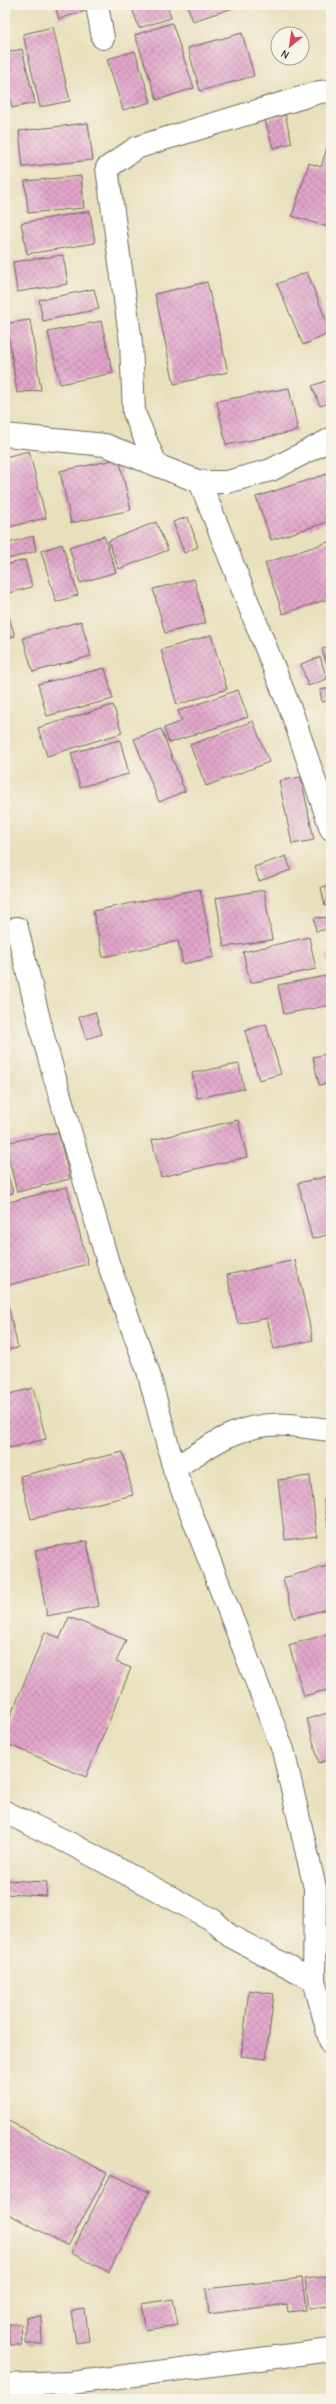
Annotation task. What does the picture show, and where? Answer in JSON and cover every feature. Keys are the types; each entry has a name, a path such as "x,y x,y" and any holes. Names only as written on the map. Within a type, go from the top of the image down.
{"street":[{"path":"97,5 103,38"},
{"path":"156,464 134,413 131,343 108,168 136,148 320,92 331,91"},
{"path":"5,435 105,445 200,482 227,482 272,470 331,439"},
{"path":"200,482 293,716 331,829"},
{"path":"17,928 44,1040 108,1263 148,1371 174,1469 283,1750 315,1888 314,1980 331,2044"},
{"path":"174,1469 218,1440 234,1432 261,1426 288,1425 331,1430"},
{"path":"5,1812 73,1845 213,1920 230,1936 314,1980"},
{"path":"5,2385 71,2383 331,2350"}],"building":[{"path":"55,5 83,5 85,11 59,19"},
{"path":"131,5 167,5 171,18 139,28"},
{"path":"187,5 235,5 236,7 193,21"},
{"path":"172,23 194,88 157,100 135,35"},
{"path":"53,27 70,101 40,107 23,34"},
{"path":"242,33 254,76 200,91 188,48"},
{"path":"22,49 35,103 12,108 5,75 5,53"},
{"path":"135,51 151,102 123,110 107,59"},
{"path":"285,115 292,143 273,148 265,120"},
{"path":"88,123 93,160 23,167 19,131"},
{"path":"328,144 331,145 331,228 292,216 309,163 321,167"},
{"path":"6,157 8,170 5,171 5,158"},
{"path":"81,176 84,208 28,213 25,181"},
{"path":"90,211 95,243 27,254 21,223"},
{"path":"63,255 68,284 17,292 13,262"},
{"path":"307,272 331,333 303,345 277,284"},
{"path":"207,282 228,372 174,384 155,294"},
{"path":"94,289 99,309 43,321 39,300"},
{"path":"30,320 41,390 17,393 7,323"},
{"path":"101,321 113,373 60,384 48,332"},
{"path":"331,379 331,402 320,406 312,386"},
{"path":"289,388 298,431 226,445 217,401"},
{"path":"29,451 46,518 5,528 5,457"},
{"path":"119,459 131,510 71,523 60,471"},
{"path":"327,474 331,488 331,521 271,540 256,497"},
{"path":"188,517 198,547 184,553 173,522"},
{"path":"156,522 168,550 119,569 108,541"},
{"path":"33,536 36,551 5,560 5,544"},
{"path":"104,536 116,572 80,583 69,547"},
{"path":"331,541 331,598 283,614 265,563"},
{"path":"62,544 78,595 56,602 41,551"},
{"path":"25,560 32,587 5,594 5,565"},
{"path":"194,579 206,623 165,633 153,589"},
{"path":"5,604 15,636 5,639"},
{"path":"81,621 91,656 33,672 23,638"},
{"path":"211,635 227,689 177,705 161,650"},
{"path":"331,646 331,676 322,649"},
{"path":"320,657 327,679 308,686 301,664"},
{"path":"105,668 113,699 47,716 38,684"},
{"path":"331,688 331,700 322,702 320,690"},
{"path":"238,690 248,717 169,743 164,728 182,721 178,711"},
{"path":"113,705 122,733 47,756 38,728"},
{"path":"253,721 269,762 206,786 190,745"},
{"path":"161,729 185,791 159,802 134,739"},
{"path":"120,740 129,774 80,787 71,753"},
{"path":"301,777 314,840 292,844 279,781"},
{"path":"286,856 291,870 259,881 254,867"},
{"path":"331,885 331,904 325,906 321,887"},
{"path":"200,889 214,957 183,964 178,941 103,957 93,911"},
{"path":"264,890 272,940 224,947 216,898"},
{"path":"331,917 331,929 316,931 314,918"},
{"path":"309,937 316,969 250,983 243,952"},
{"path":"331,953 331,968 326,955"},
{"path":"331,975 331,1005 284,1014 278,985"},
{"path":"95,1012 102,1034 86,1039 79,1017"},
{"path":"266,1024 281,1074 259,1080 245,1031"},
{"path":"331,1053 331,1083 319,1085 313,1057"},
{"path":"239,1064 244,1089 197,1098 192,1073"},
{"path":"238,1120 247,1157 161,1177 152,1140"},
{"path":"58,1132 70,1179 17,1192 5,1143"},
{"path":"5,1164 13,1193 5,1195"},
{"path":"329,1176 331,1234 312,1239 298,1183"},
{"path":"67,1187 88,1264 5,1286 5,1203"},
{"path":"295,1260 313,1340 274,1349 267,1318 238,1324 227,1275"},
{"path":"5,1300 7,1300 18,1348 5,1350"},
{"path":"33,1388 46,1439 5,1449 5,1395"},
{"path":"123,1452 133,1495 31,1519 20,1476"},
{"path":"310,1476 317,1536 285,1540 278,1480"},
{"path":"331,1497 331,1540 330,1540 324,1499"},
{"path":"87,1541 99,1606 47,1616 35,1550"},
{"path":"331,1565 331,1608 294,1618 283,1578"},
{"path":"69,1617 126,1640 116,1662 131,1668 86,1777 5,1743 5,1729 45,1632 60,1638"},
{"path":"331,1633 331,1689 304,1696 289,1645"},
{"path":"331,1712 331,1759 319,1763 307,1719"},
{"path":"5,1880 47,1882 46,1896 5,1894"},
{"path":"249,1990 274,1994 266,2059 241,2056"},
{"path":"5,2119 107,2173 68,2246 5,2212"},
{"path":"111,2174 149,2192 109,2272 71,2253"},
{"path":"330,2276 331,2306 309,2308 305,2279"},
{"path":"302,2278 306,2310 288,2312 287,2304 209,2314 206,2289"},
{"path":"173,2299 178,2325 146,2330 141,2304"},
{"path":"85,2309 89,2341 76,2343 71,2311"},
{"path":"41,2316 42,2344 26,2344 26,2317"},
{"path":"9,2324 21,2324 22,2345 9,2345"}]}
